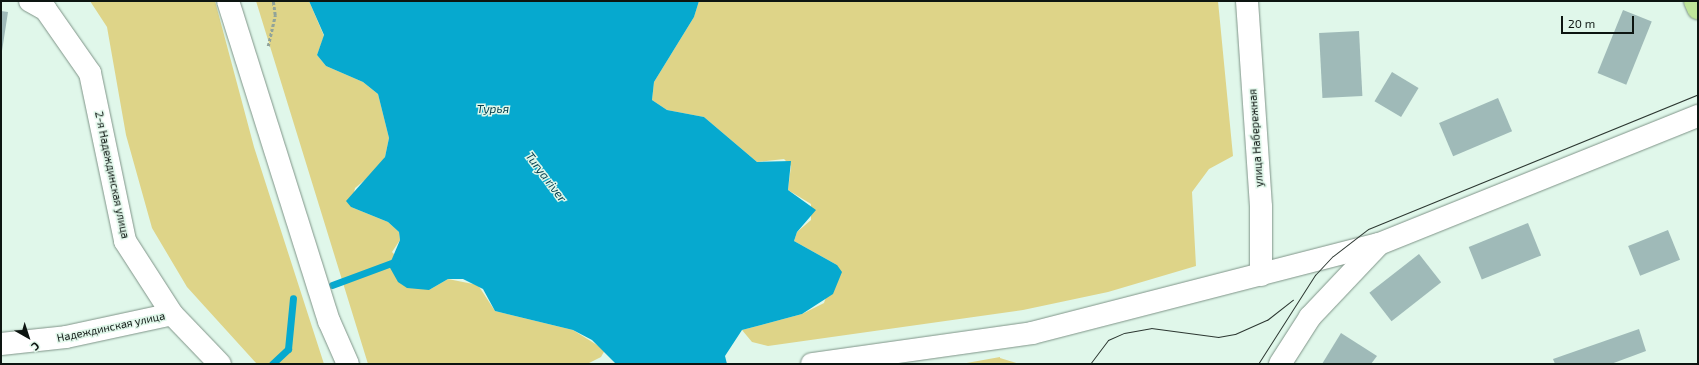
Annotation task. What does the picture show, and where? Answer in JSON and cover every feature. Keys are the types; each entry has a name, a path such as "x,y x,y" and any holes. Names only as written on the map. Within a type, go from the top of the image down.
{"main road":[{"path":"1695,1 1698,8"}],"street":[{"name":"2-я Надеждинская улица","path":"30,1 46,10 90,73 125,241 172,314 220,364"},
{"path":"228,1 329,321 348,364"},
{"name":"улица Набережная","path":"1247,1 1261,207 1261,275"},
{"path":"812,364 1032,333 1378,244 1698,116"},
{"path":"1280,364 1310,317 1378,244"},
{"name":"Надеждинская улица","path":"1,344 66,337 172,314"}],"path":[{"path":"251,72 265,60 275,15 273,1"}],"shaded area":[{"path":"90,1 215,1 254,147 324,364 257,364 187,287 152,228 126,135 107,27"},
{"path":"256,1 309,1 324,36 317,55 326,66 363,82 378,94 389,138 385,157 377,170 355,188 351,207 388,222 399,232 400,240 392,252 429,290 448,279 478,285 495,311 573,330 605,350 601,357 587,364 368,364"},
{"path":"699,1 1218,1 1233,156 1209,169 1192,192 1196,266 1108,292 1023,310 768,346 752,342 742,330 802,314 824,303 837,265 794,241 797,232 811,220 811,204 788,190 791,166 784,159 757,162 704,117 667,110 652,100 654,82 694,17"},
{"path":"1000,357 1020,364 961,364"}],"water":[{"path":"309,1 699,1 694,17 654,82 652,100 667,110 704,117 757,162 791,161 788,190 816,210 797,232 794,241 837,265 842,272 833,294 802,314 742,330 725,356 727,364 616,364 592,340 573,330 495,311 483,289 463,279 448,279 429,290 407,288 398,282 389,266 400,240 399,232 388,222 351,207 346,201 385,157 389,138 378,94 363,82 326,66 317,55 324,35"}],"building":[{"path":"1623,10 1652,22 1626,85 1598,73"},
{"path":"1,11 8,12 2,51 1,51"},
{"path":"1359,31 1362,96 1322,98 1319,33"},
{"path":"1392,72 1419,88 1401,117 1374,101"},
{"path":"1498,98 1512,131 1453,156 1439,123"},
{"path":"1528,223 1541,255 1482,279 1469,247"},
{"path":"1668,230 1680,260 1640,276 1628,246"},
{"path":"1419,254 1441,282 1392,321 1369,293"},
{"path":"1639,329 1646,351 1611,364 1555,364 1553,359"},
{"path":"1341,333 1377,356 1371,364 1322,364"}],"waterway":[{"path":"332,285 397,261"},
{"path":"272,364 288,349 293,298"}],"tram line":[{"path":"1258,364 1315,275 1333,256 1368,229 1698,94"},
{"path":"1090,364 1108,340 1124,333 1151,328 1218,337 1235,334 1267,320 1293,300"}],"water label":[{"name":"Турья","path":"493,109"},
{"name":"Turya river","path":"546,177"}]}
